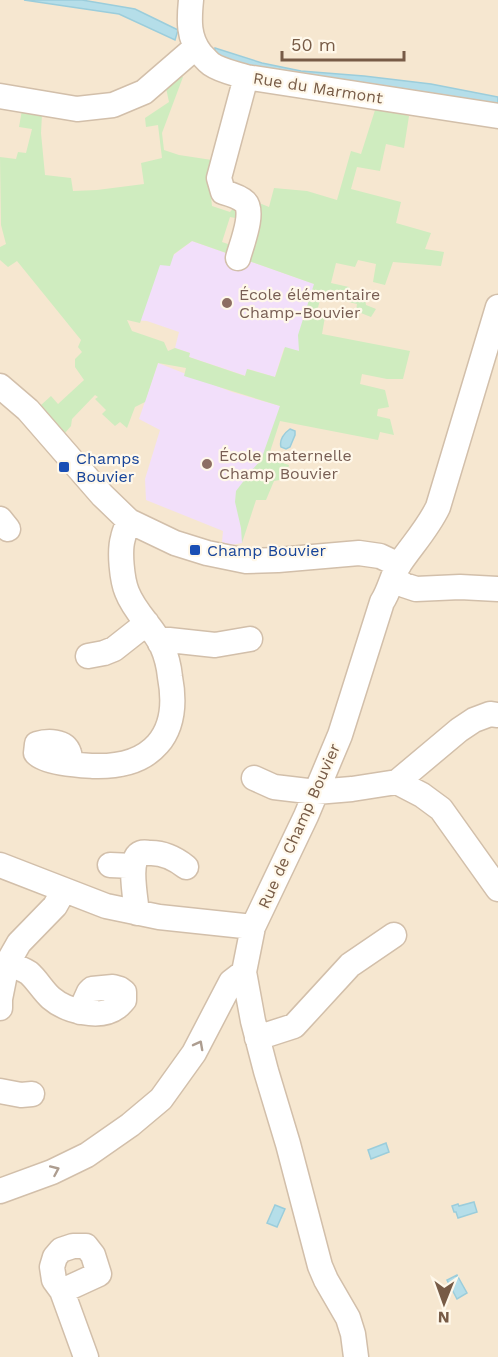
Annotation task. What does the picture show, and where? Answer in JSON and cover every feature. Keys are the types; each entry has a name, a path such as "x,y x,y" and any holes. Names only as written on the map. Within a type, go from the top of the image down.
{"street":[{"path":"0,96 77,109 113,105 144,92 196,47 190,32 191,0"},
{"name":"Rue du Marmont","path":"196,47 209,63 225,71 246,77 498,116"},
{"path":"238,258 249,214 248,207 244,200 223,192 219,178 246,77"},
{"name":"Rue de Champ Bouvier","path":"356,1357 348,1318 320,1266 257,1038 244,972 254,927 340,735 382,602 396,571 432,520 438,507 498,307"},
{"path":"0,386 28,410 102,495 129,521 175,543 207,554 246,561 359,553 380,556 396,571 404,585 416,589 460,587 498,589"},
{"path":"70,763 94,766 123,763 140,758 156,747 168,727 173,709 172,689 164,649 127,593 123,578 122,540 129,521"},
{"path":"154,633 165,640 215,645 250,639"},
{"path":"88,656 104,654 154,633"},
{"path":"254,778 274,787 316,792 397,783 459,730 474,720 490,714 498,715"},
{"path":"397,783 422,795 441,809 498,889"},
{"path":"137,913 121,865 141,853 158,853 186,867"},
{"path":"0,865 106,906 159,917 254,927"},
{"path":"0,1008 8,950 55,906 64,890"},
{"path":"257,1038 294,1026 350,965 394,935"},
{"path":"8,950 52,998 80,1012"},
{"path":"0,1191 52,1172 87,1155 130,1125 161,1099 194,1053 231,982 244,972"},
{"path":"0,1091 21,1095 32,1094"},
{"path":"62,1291 86,1357"}],"shaded area":[{"path":"0,0 498,0 498,1357 0,1357"},
{"name":"École élémentaire Champ-Bouvier","path":"192,241 320,286 299,351 284,348 275,377 248,369 246,376 189,357 190,353 175,348 179,332 147,321 134,320 147,275"},
{"name":"École maternelle Champ Bouvier","path":"158,363 232,392 280,406 242,543 231,545 222,542 223,531 146,500 145,479 160,430 139,419"}],"green space":[{"path":"178,74 183,77 162,133 164,150 179,155 212,160 210,187 212,206 230,212 237,204 241,219 230,217 222,242 234,246 232,255 192,241 174,254 170,266 160,265 140,323 127,320 132,331 164,342 168,351 175,348 190,353 189,357 245,376 247,369 275,377 285,347 299,351 298,335 314,284 249,261 256,204 269,207 274,188 307,191 337,200 351,151 361,154 376,107 409,116 404,148 386,144 380,171 357,167 351,189 401,202 396,223 431,233 425,249 444,252 441,266 393,262 385,285 373,282 376,264 358,260 355,267 336,263 331,283 349,287 347,295 365,299 366,305 376,309 371,317 356,311 357,304 328,297 326,302 320,300 316,315 325,317 322,334 410,351 403,379 387,379 362,374 360,384 385,390 389,407 378,409 377,416 390,419 394,435 380,432 378,440 280,421 268,458 289,465 285,479 274,481 266,500 256,500 242,543 235,502 236,491 261,460 280,406 184,376 186,368 158,363 145,402 135,407 127,428 120,422 115,426 102,414 106,410 95,399 98,397 95,395 72,419 71,426 65,433 41,405 51,396 58,404 84,380 75,367 75,359 82,352 78,347 81,340 17,261 8,267 0,260 0,247 6,244 1,225 0,157 16,159 18,152 26,153 32,129 19,127 22,110 42,114 41,133 45,175 71,178 73,191 144,184 141,163 162,158 158,125 146,127 145,118 169,102 166,88"}],"water":[{"path":"24,0 82,0 135,9 178,30 175,40 119,14"},
{"path":"215,48 262,63 301,71 431,84 498,97 498,107 256,69 214,55"},
{"path":"290,429 295,431 295,435 290,447 286,449 281,447 281,442"},
{"path":"386,1143 389,1152 371,1159 368,1150"},
{"path":"474,1202 477,1212 458,1218 452,1206"},
{"path":"275,1205 285,1209 277,1227 267,1223"},
{"path":"457,1275 467,1293 457,1299 447,1280"}],"place":[{"name":"École élémentaire Champ-Bouvier","path":"227,303"},
{"name":"École maternelle Champ Bouvier","path":"207,464"},
{"name":"Champs Bouvier","path":"64,467"},
{"name":"Champ Bouvier","path":"195,550"}]}
